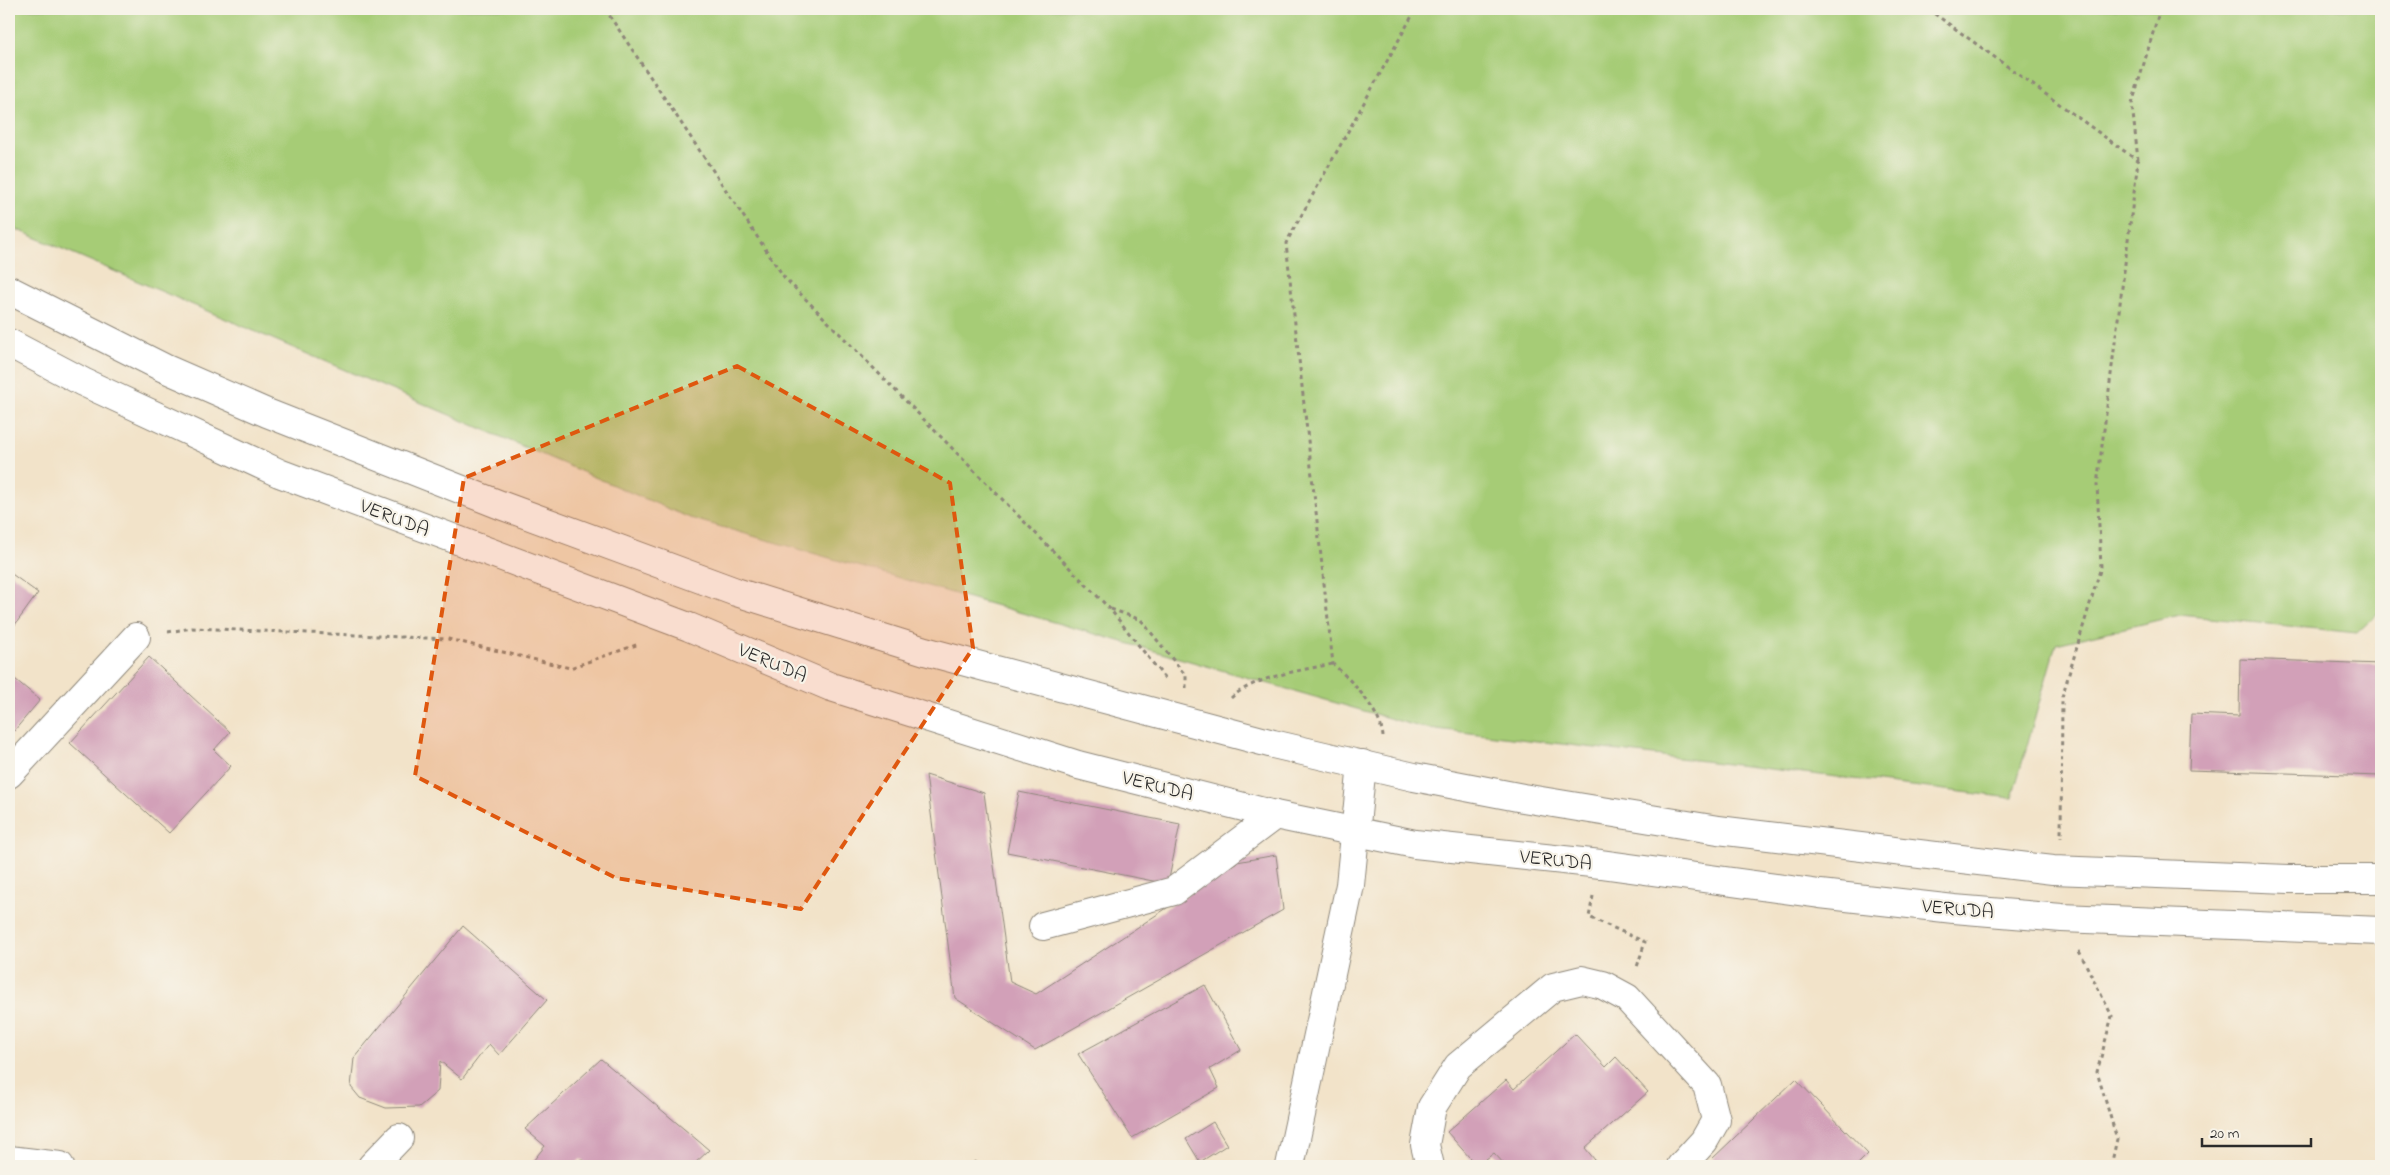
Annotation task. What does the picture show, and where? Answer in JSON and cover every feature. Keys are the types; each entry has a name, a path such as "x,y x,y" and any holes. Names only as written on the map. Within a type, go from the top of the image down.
{"main road":[{"path":"14,290 164,368 266,413 503,506 736,592 925,651 1202,725 1374,767 1523,798 1718,830 2053,870 2289,879 2381,879"},
{"name":"VERUDA","path":"9,343 83,382 279,473 689,627 831,687 1078,765 1275,815 1415,844 1601,864 1820,894 2062,918 2381,931"},
{"path":"9,774 136,636"},
{"path":"1290,1166 1350,885 1355,831 1374,767"},
{"path":"1042,926 1174,892 1275,815"},
{"path":"1430,1166 1425,1145 1432,1107 1458,1066 1553,987 1582,980 1603,985 1627,998 1707,1085 1716,1120 1704,1141 1681,1166"},
{"path":"372,1166 399,1138"},
{"path":"9,1160 60,1166"}],"path":[{"path":"605,9 784,277 1110,609 1168,682"},
{"path":"1374,767 1383,729 1359,687 1333,664 1286,243 1416,9"},
{"path":"1928,9 2138,160"},
{"path":"2053,870 2061,843 2062,697 2101,567 2097,485 2138,160 2132,104 2160,9"},
{"path":"1110,609 1141,620 1186,676 1185,704 1202,725 1238,692 1277,676 1333,664"},
{"path":"136,636 192,628 448,639 570,668 689,627"},
{"path":"1601,864 1588,917 1644,942 1627,998"},
{"path":"2062,918 2112,1016 2096,1072 2116,1139 2112,1166"}],"highlighted area":[{"path":"737,366 950,483 973,648 801,909 616,878 415,776 464,478"}],"green space":[{"path":"9,9 2381,9 2381,610 2357,633 2180,615 2056,644 2012,798 1420,727 690,518 9,226"}],"building":[{"path":"9,572 38,593 9,633"},
{"path":"149,657 230,732 214,750 231,766 169,833 70,743"},
{"path":"2240,659 2381,664 2381,776 2189,770 2191,714 2239,716"},
{"path":"9,674 40,700 9,737"},
{"path":"926,775 984,793 1010,982 1036,994 1237,862 1276,855 1283,910 1035,1050 955,998"},
{"path":"1019,792 1180,824 1168,884 1007,852"},
{"path":"463,926 547,1000 499,1055 489,1044 462,1079 440,1061 438,1091 419,1107 386,1108 360,1098 351,1087 354,1058"},
{"path":"1205,985 1241,1050 1210,1069 1219,1088 1132,1138 1078,1054"},
{"path":"1575,1034 1606,1067 1616,1057 1648,1092 1585,1148 1595,1160 1588,1166 1506,1166 1494,1153 1477,1166 1447,1132 1506,1080 1514,1089"},
{"path":"601,1059 709,1150 692,1166 589,1166 581,1159 573,1166 529,1166 545,1146 525,1129"},
{"path":"1796,1079 1868,1154 1856,1166 1719,1166 1712,1159"},
{"path":"1213,1122 1227,1145 1200,1162 1186,1139"},
{"path":"975,1161 978,1166 967,1166"}]}
